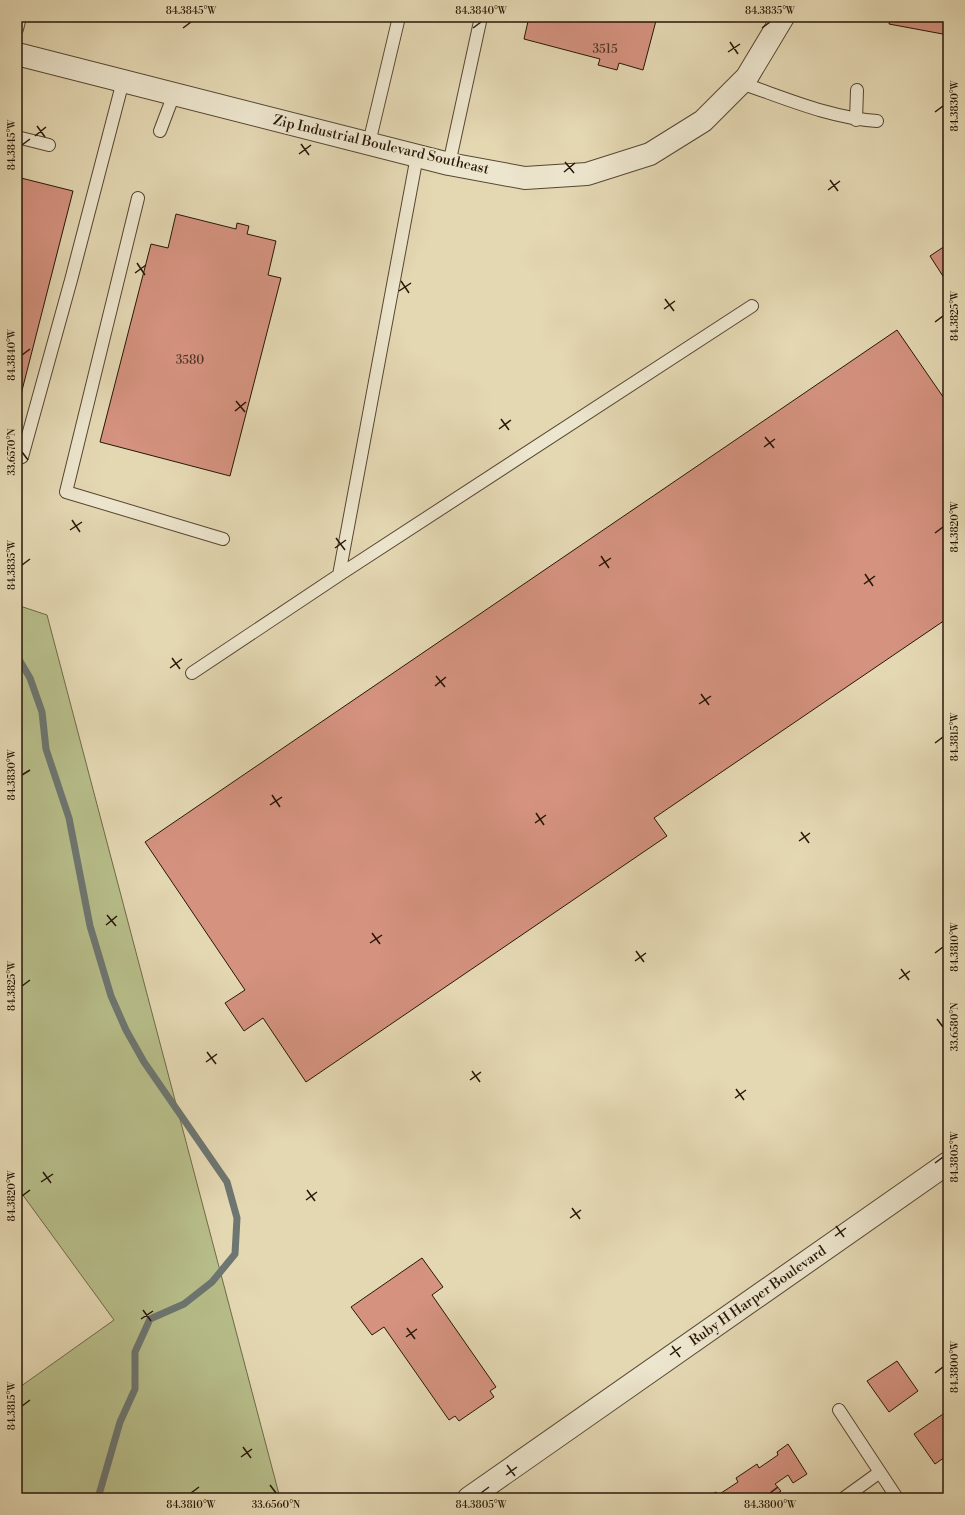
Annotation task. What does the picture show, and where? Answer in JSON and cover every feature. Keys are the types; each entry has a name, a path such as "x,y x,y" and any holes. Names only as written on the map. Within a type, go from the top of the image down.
{"street":[{"name":"Zip Industrial Boulevard Southeast","path":"17,54 449,164 524,178 587,174 650,154 703,121 747,77 783,17"},
{"name":"Ruby H Harper Boulevard","path":"469,1498 948,1163"}],"lane":[{"path":"17,29 20,17"},
{"path":"369,143 399,17"},
{"path":"449,164 481,17"},
{"path":"17,459 22,457 71,280 123,81"},
{"path":"742,82 814,108 856,120 877,121"},
{"path":"856,120 857,90"},
{"path":"160,131 174,94"},
{"path":"17,137 49,144"},
{"path":"339,575 417,156"},
{"path":"138,198 66,492 223,539"},
{"path":"192,673 339,575 752,306"},
{"path":"839,1410 897,1498"},
{"path":"844,1498 880,1472"}],"green space":[{"path":"17,605 47,615 280,1498 17,1498 17,1389 114,1320 17,1187"}],"building":[{"path":"529,17 657,17 643,70 619,63 617,70 598,65 600,59 524,39"},
{"path":"890,17 948,17 948,35 889,24"},
{"path":"17,177 73,191 17,410"},
{"path":"176,214 236,229 237,223 249,226 247,234 276,241 268,275 281,278 230,476 100,442 151,244 168,248"},
{"path":"948,244 948,284 930,256"},
{"path":"897,330 948,404 948,618 654,818 667,836 306,1082 263,1018 244,1031 225,1003 245,990 145,842"},
{"path":"422,1258 443,1287 432,1295 496,1387 490,1391 494,1397 459,1421 455,1416 449,1420 384,1327 372,1335 351,1307"},
{"path":"897,1361 918,1391 889,1412 867,1381"},
{"path":"946,1412 948,1414 948,1455 935,1464 914,1434"},
{"path":"788,1444 807,1474 793,1483 788,1475 775,1484 781,1491 771,1498 706,1498 716,1492 718,1495 738,1482 736,1478 757,1464 759,1468 778,1455 777,1452"}],"waterway":[{"path":"17,656 30,678 42,712 46,749 69,818 90,926 111,996 126,1030 144,1062 227,1182 237,1218 235,1254 212,1282 184,1304 150,1319 135,1352 135,1389 120,1422 98,1498"}]}
